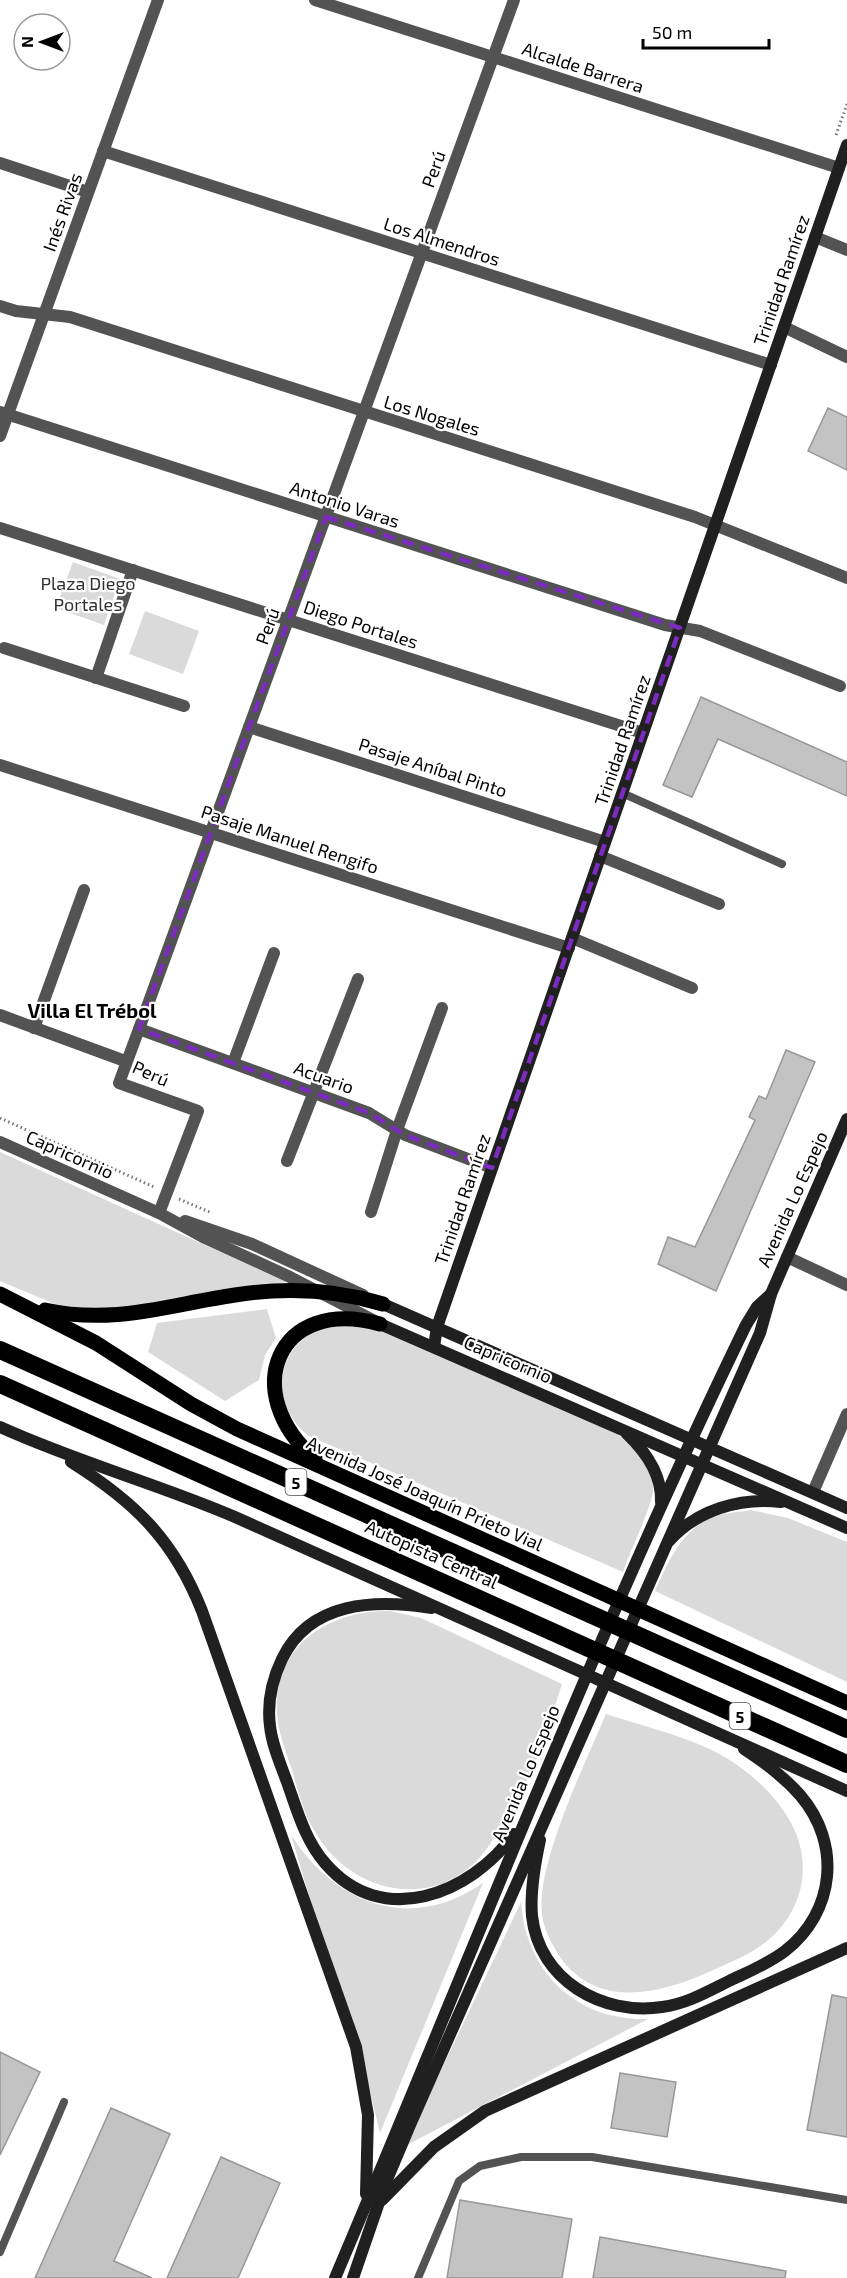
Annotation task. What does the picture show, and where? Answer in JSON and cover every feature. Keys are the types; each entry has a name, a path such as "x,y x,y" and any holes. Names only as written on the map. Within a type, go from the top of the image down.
{"highway":[{"name":"Autopista Central","path":"0,1350 847,1729"},
{"name":"Autopista Central","path":"0,1384 847,1764"}],"main road":[{"name":"Trinidad Ramírez","path":"434,1347 437,1327 847,145"},
{"name":"Avenida Lo Espejo","path":"335,2278 410,2125 663,1549 711,1447 764,1324 771,1294 847,1119"},
{"path":"16,1301 62,1313 105,1317 142,1313 255,1292 315,1290 350,1294 383,1304"},
{"name":"Avenida José Joaquín Prieto Vial","path":"0,1294 96,1343 218,1419 847,1702"},
{"name":"Avenida Lo Espejo","path":"353,2278 372,2205 524,1820 691,1437 746,1326 757,1307 771,1294"},
{"name":"Capricornio","path":"383,1304 691,1437 847,1508"},
{"path":"332,1472 307,1453 281,1420 274,1387 278,1362 291,1341 318,1321 342,1317 380,1324"},
{"name":"Capricornio","path":"380,1324 847,1528"},
{"path":"0,1427 41,1446 204,1503 624,1689 847,1791"},
{"path":"620,1428 644,1451 659,1484 661,1503"},
{"path":"41,1446 117,1493 145,1517 169,1546 196,1596 356,2047 368,2115 372,2205"},
{"path":"663,1549 687,1526 716,1510 754,1501 793,1504"},
{"path":"447,1611 397,1604 345,1607 311,1623 289,1646 273,1681 269,1724 298,1815 317,1853 334,1872 369,1893 401,1899 426,1897 457,1885 497,1854 524,1820"},
{"path":"544,1820 534,1881 532,1904 534,1927 552,1965 572,1986 585,1995 614,2006 662,2007 692,1999 760,1967 791,1946 812,1922 827,1885 828,1857 823,1834 801,1796 749,1752 721,1733"},
{"path":"372,2205 434,2147 485,2110 847,1948"}],"street":[{"name":"Inés Rivas","path":"0,436 4,413 44,314 158,0"},
{"name":"Alcalde Barrera","path":"315,0 839,168"},
{"name":"Perú","path":"159,1213 198,1110 119,1083 125,1061 139,1029 211,833 514,0"},
{"name":"Los Almendros","path":"103,151 771,365"},
{"path":"0,163 88,192"},
{"path":"815,237 847,250"},
{"name":"Los Nogales","path":"0,306 16,311 70,317 716,524 847,578"},
{"path":"784,327 847,357"},
{"name":"Antonio Varas","path":"4,413 680,628 700,631 840,686"},
{"name":"Diego Portales","path":"0,528 643,733"},
{"path":"96,678 133,570"},
{"path":"4,648 183,706"},
{"name":"Pasaje Aníbal Pinto","path":"249,727 605,842"},
{"name":"Pasaje Manuel Rengifo","path":"0,765 211,833 570,943 692,988"},
{"path":"600,856 719,904"},
{"path":"34,1028 84,890"},
{"path":"233,1063 274,953"},
{"path":"287,1161 358,978"},
{"path":"371,1212 397,1130 442,1008"},
{"path":"0,1015 125,1061"},
{"name":"Acuario","path":"139,1029 369,1113 397,1130 492,1168"},
{"name":"Capricornio","path":"0,1142 159,1213 380,1324"},
{"name":"Capricornio","path":"159,1213 252,1244 383,1304"},
{"path":"787,1257 847,1285"},
{"path":"813,1492 847,1414"}],"lane":[{"path":"622,793 782,864"},
{"path":"0,2252 64,2102"},
{"path":"417,2278 459,2181 480,2166 521,2157 592,2157 847,2200"}],"highlighted area":[{"path":"326,517 680,628 492,1168 405,1135 369,1113 139,1029"}],"green space":[{"name":"Plaza Diego Portales","path":"73,562 120,579 104,625 56,608"},
{"path":"145,611 199,631 183,674 129,654"},
{"path":"0,1152 286,1282 107,1310 62,1307 0,1281"},
{"path":"267,1309 276,1338 265,1355 259,1380 225,1401 148,1352 157,1323"},
{"path":"368,1324 617,1434 630,1446 642,1459 651,1475 653,1492 623,1572 309,1436 298,1426 284,1401 282,1387 287,1360 295,1348 311,1332 321,1326"},
{"path":"751,1510 788,1518 847,1542 847,1682 655,1591 676,1549 700,1524 715,1516"},
{"path":"390,1611 421,1618 562,1684 535,1763 489,1846 461,1874 439,1885 415,1889 392,1888 369,1881 347,1868 329,1851 314,1830 304,1808 281,1735 277,1713 278,1689 284,1669 295,1651 309,1636 326,1625 346,1617 367,1612"},
{"path":"606,1714 693,1742 740,1767 780,1805 796,1834 801,1852 803,1871 800,1889 785,1922 772,1937 751,1952 711,1971 672,1986 651,1991 611,1991 592,1985 575,1974 554,1947 546,1931 542,1915 542,1893 554,1842"},
{"path":"291,1835 309,1859 330,1879 353,1894 377,1904 402,1908 429,1906 456,1898 483,1883 380,2133 353,2020 320,1932"},
{"path":"521,1902 525,1927 533,1950 544,1970 559,1988 577,2001 598,2011 622,2017 648,2019 405,2146"}],"building":[{"path":"828,408 847,417 847,470 808,451"},
{"path":"701,697 847,762 847,796 718,739 692,797 663,785"},
{"path":"786,1050 815,1062 716,1291 658,1264 668,1237 695,1247 755,1120 749,1117 759,1096 766,1099"},
{"path":"832,1995 847,1998 847,2137 807,2130"},
{"path":"0,2052 40,2072 0,2155"},
{"path":"620,2073 676,2082 667,2137 611,2128"},
{"path":"111,2108 170,2134 114,2261 152,2278 35,2278"},
{"path":"221,2157 280,2183 238,2278 167,2278"},
{"path":"460,2200 572,2219 562,2278 447,2278"},
{"path":"600,2237 786,2271 785,2278 593,2278"}],"district":[{"name":"Villa El Trébol","path":"92,1010"}]}
